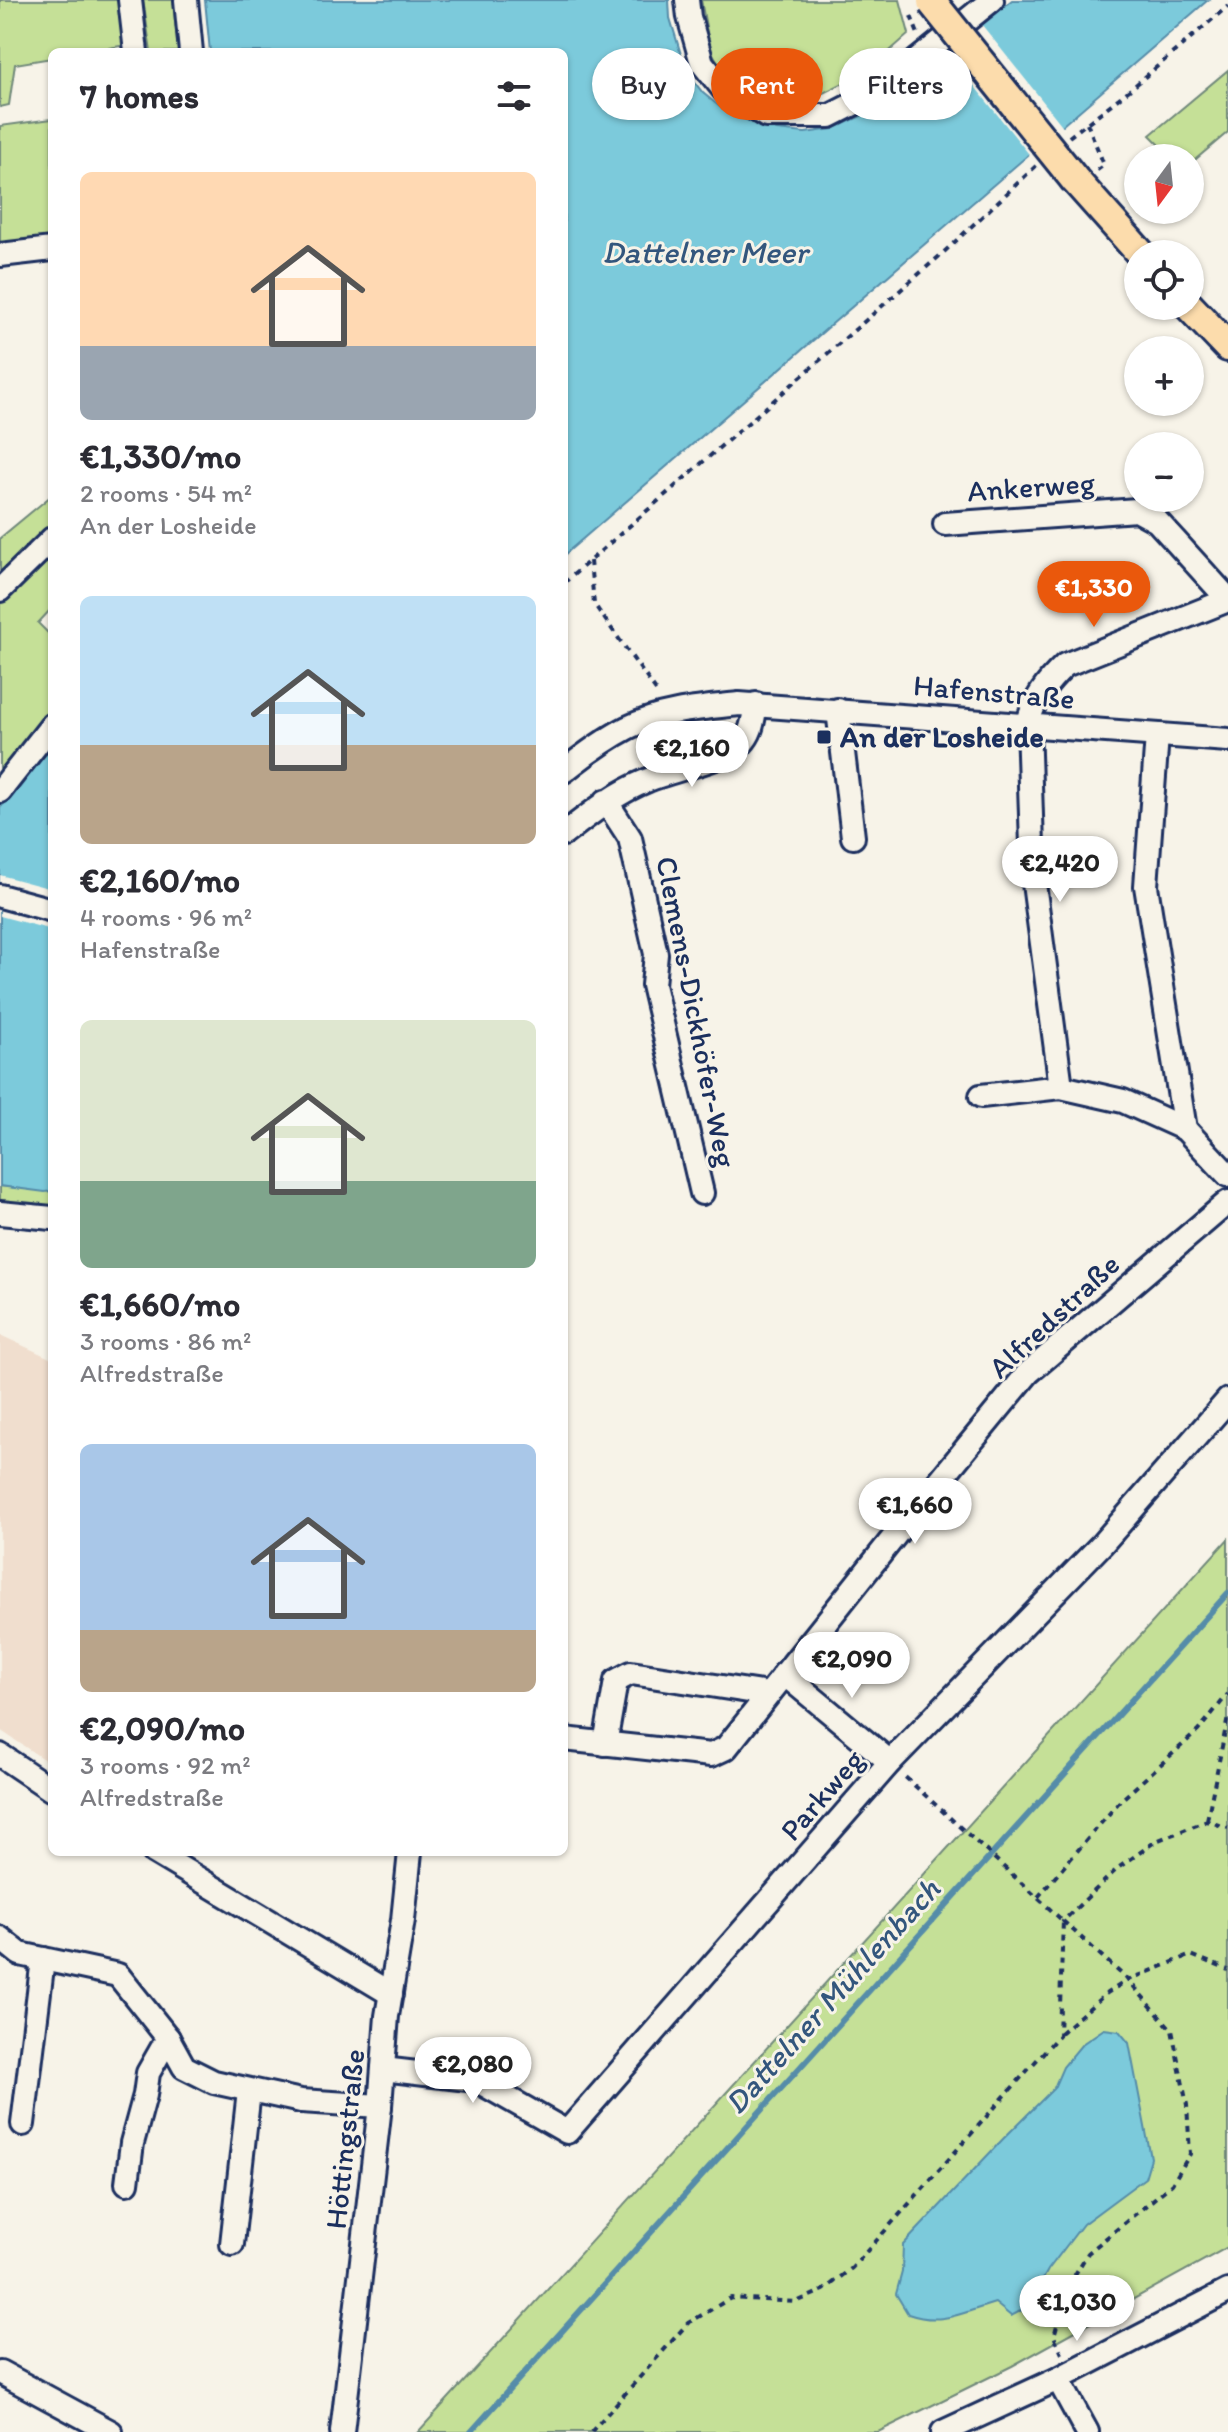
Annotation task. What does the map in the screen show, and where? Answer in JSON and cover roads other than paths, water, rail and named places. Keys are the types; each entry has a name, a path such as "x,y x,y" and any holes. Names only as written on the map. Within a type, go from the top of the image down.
{"main road":[{"path":"931,1 1075,180 1129,240"},
{"path":"1202,320 1228,347"}],"street":[{"path":"130,0 136,48"},
{"path":"186,0 191,48"},
{"path":"687,0 702,63 724,90 766,116 830,116 879,91 992,0"},
{"path":"0,255 48,249"},
{"name":"Ankerweg","path":"945,524 1137,510 1157,521 1228,599"},
{"path":"0,590 48,543"},
{"path":"1061,1087 1033,876 1030,715 1045,684 1065,665 1228,599"},
{"path":"568,831 606,801 648,780 740,746 752,730 756,704"},
{"name":"Hafenstraße","path":"568,768 630,727 704,708 756,704 1228,740"},
{"path":"838,710 853,837"},
{"path":"0,791 48,730"},
{"path":"1157,735 1146,886 1185,1129"},
{"name":"Clemens-Dickhöfer-Weg","path":"606,801 630,838 637,865 656,954 653,985 702,1193"},
{"path":"0,896 48,909"},
{"path":"981,1096 1061,1087 1123,1101 1185,1129 1228,1175"},
{"name":"Alfredstraße","path":"568,1739 711,1755 726,1748 1028,1373 1228,1202"},
{"path":"0,1213 48,1218"},
{"name":"Parkweg","path":"383,2069 476,2080 567,2132 890,1762 1102,1544 1228,1400"},
{"path":"605,1744 616,1681 631,1673 768,1694"},
{"path":"784,1674 890,1762"},
{"path":"0,1755 48,1787"},
{"path":"161,1856 391,1994"},
{"name":"Höttingstraße","path":"342,2432 380,2106 387,2016 403,1920 410,1856"},
{"path":"0,1938 20,1954 118,1975 168,2038 184,2067 214,2082 301,2101 380,2106"},
{"path":"23,2124 43,1959"},
{"path":"127,2183 132,2143 148,2073 168,2038"},
{"path":"232,2244 249,2091"},
{"path":"943,2432 1064,2375 1228,2291"},
{"path":"0,2372 111,2432"},
{"path":"1064,2375 1087,2432"}],"water":[{"name":"Dattelner Meer","path":"205,0 669,0 670,18 679,48 592,48 592,120 695,120 695,83 711,100 711,120 747,120 777,130 805,133 833,129 853,120 972,120 972,48 951,48 1012,0 1208,0 568,552 568,48 210,48"},
{"path":"48,752 48,1192 45,1192 0,1186 0,808"},
{"path":"1104,2029 1119,2031 1129,2043 1151,2158 1145,2178 1083,2224 1048,2270 1028,2307 1011,2316 995,2303 942,2318 908,2314 896,2294 902,2272 903,2245 1054,2088 1063,2067 1082,2044"}],"waterway":[{"name":"Dattelner Mühlenbach","path":"471,2432 1228,1593"}],"place":[{"name":"An der Losheide","path":"824,737"}]}
